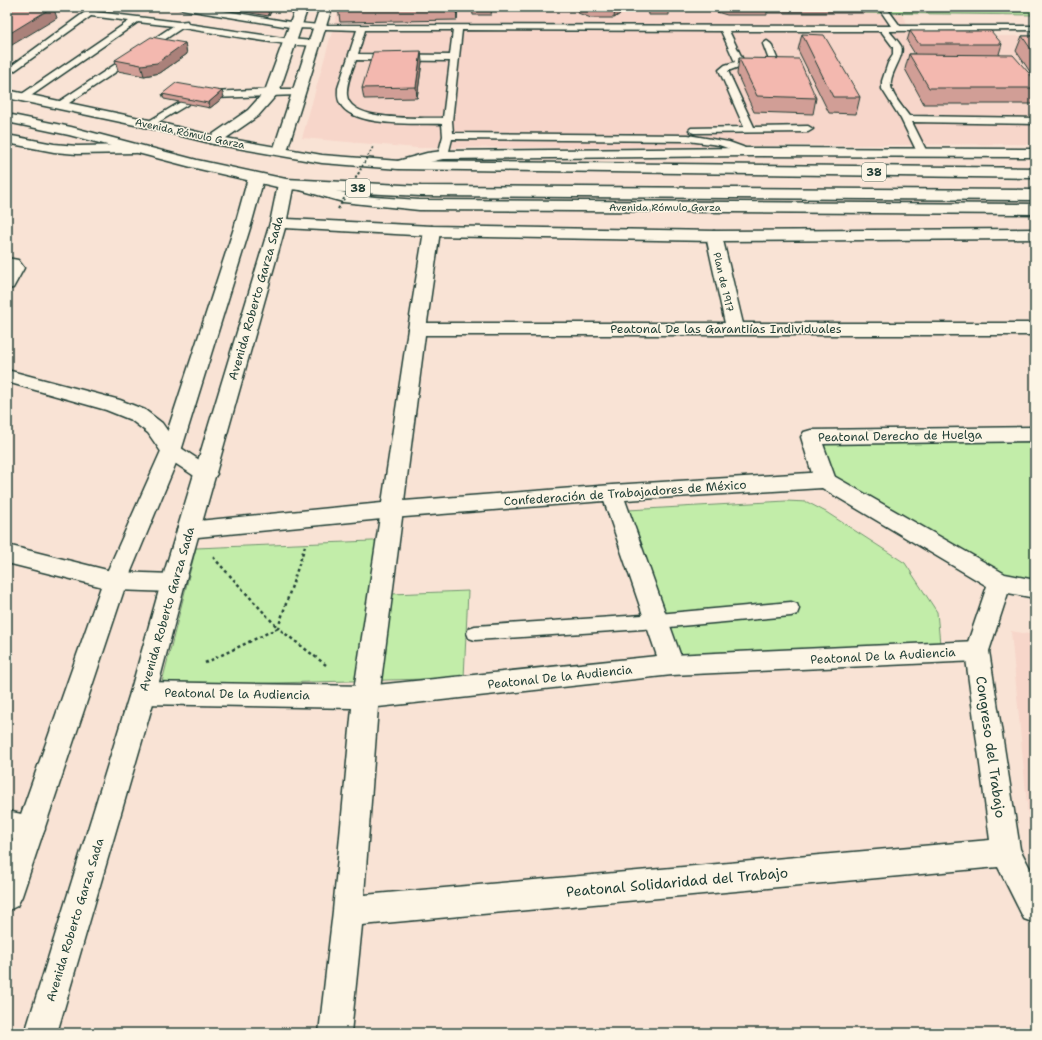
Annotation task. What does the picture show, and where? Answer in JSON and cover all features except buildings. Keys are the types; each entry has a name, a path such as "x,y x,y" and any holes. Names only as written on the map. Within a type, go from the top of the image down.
{"street":[{"path":"214,140 255,112 272,92 302,7"},
{"path":"280,151 326,7"},
{"name":"Avenida Rómulo Garza","path":"7,94 149,124 214,140 322,159 399,165 1035,173"},
{"name":"Avenida Rómulo Garza","path":"7,118 71,131 136,149 256,178 292,184 421,191 1035,196"},
{"name":"Avenida Rómulo Garza","path":"7,138 54,148 77,150 136,149"},
{"name":"Avenida Rómulo Garza","path":"399,165 427,157 443,155 747,152 923,154 1035,153"},
{"path":"7,896 19,827 115,581 171,451 243,225 256,178"},
{"name":"Avenida Rómulo Garza","path":"292,184 328,195 352,200 419,206 1035,209"},
{"name":"Avenida Roberto Garza Sada","path":"41,1033 143,693 188,530 206,474 278,223 292,184"},
{"path":"278,223 432,231 714,236 1035,234"},
{"path":"335,1033 348,911 366,697 416,329 432,231"},
{"name":"Plan de 1917","path":"714,236 735,328"},
{"path":"7,263 14,265 16,268 7,284"},
{"name":"Peatonal De las Garantiías Individuales","path":"416,329 1035,329"},
{"path":"7,376 113,405 138,415 155,428 171,451 206,474"},
{"name":"Peatonal Derecho de Huelga","path":"825,480 811,437 1035,434"},
{"path":"825,480 1000,582 1035,589"},
{"name":"Confederación de Trabajadores de México","path":"188,530 392,510 612,493 825,480"},
{"path":"612,493 658,621 672,665"},
{"path":"7,554 115,581 173,583"},
{"name":"Congreso del Trabajo","path":"1000,582 977,651 1006,852 1035,908"},
{"name":"Peatonal De la Audiencia","path":"143,693 366,697 672,665 977,651"},
{"name":"Peatonal Solidaridad del Trabajo","path":"348,911 1006,852"}],"lane":[{"path":"7,73 97,7"},
{"path":"181,7 296,26 319,27 724,29 1035,28"},
{"path":"882,7 897,28"},
{"path":"60,105 202,11"},
{"path":"88,13 313,44"},
{"path":"22,98 137,19"},
{"path":"362,27 344,82 343,103 347,109 372,118 448,121"},
{"path":"443,155 448,136 448,121 458,27"},
{"path":"883,28 897,48 897,55 892,63 886,81 887,89 906,119 923,154"},
{"path":"724,29 740,63"},
{"path":"750,129 723,70 727,66 740,63 775,63 767,44"},
{"path":"352,57 404,56 455,58"},
{"path":"214,95 298,92"},
{"path":"149,124 184,103"},
{"path":"906,119 1035,121"},
{"path":"667,138 665,132 750,129 808,129"},
{"path":"448,136 667,138 709,140 732,145 747,152"},
{"path":"475,633 658,621 790,609"}],"path":[{"path":"338,208 373,147"},
{"path":"200,665 278,628 315,518"},
{"path":"188,530 278,628 366,697"}],"shaded area":[{"path":"339,7 897,7 915,36 1035,36 1035,144 417,148 302,138"},
{"path":"1011,631 1035,635 1035,863 1032,858"}],"green space":[{"path":"860,7 1035,7 1035,15 864,13"},
{"path":"820,442 1035,442 1035,580 1005,574 835,477"},
{"path":"786,501 807,502 826,512 905,563 937,612 940,644 679,658 628,510"},
{"path":"397,540 391,594 468,591 464,678 161,686 196,548"}]}
